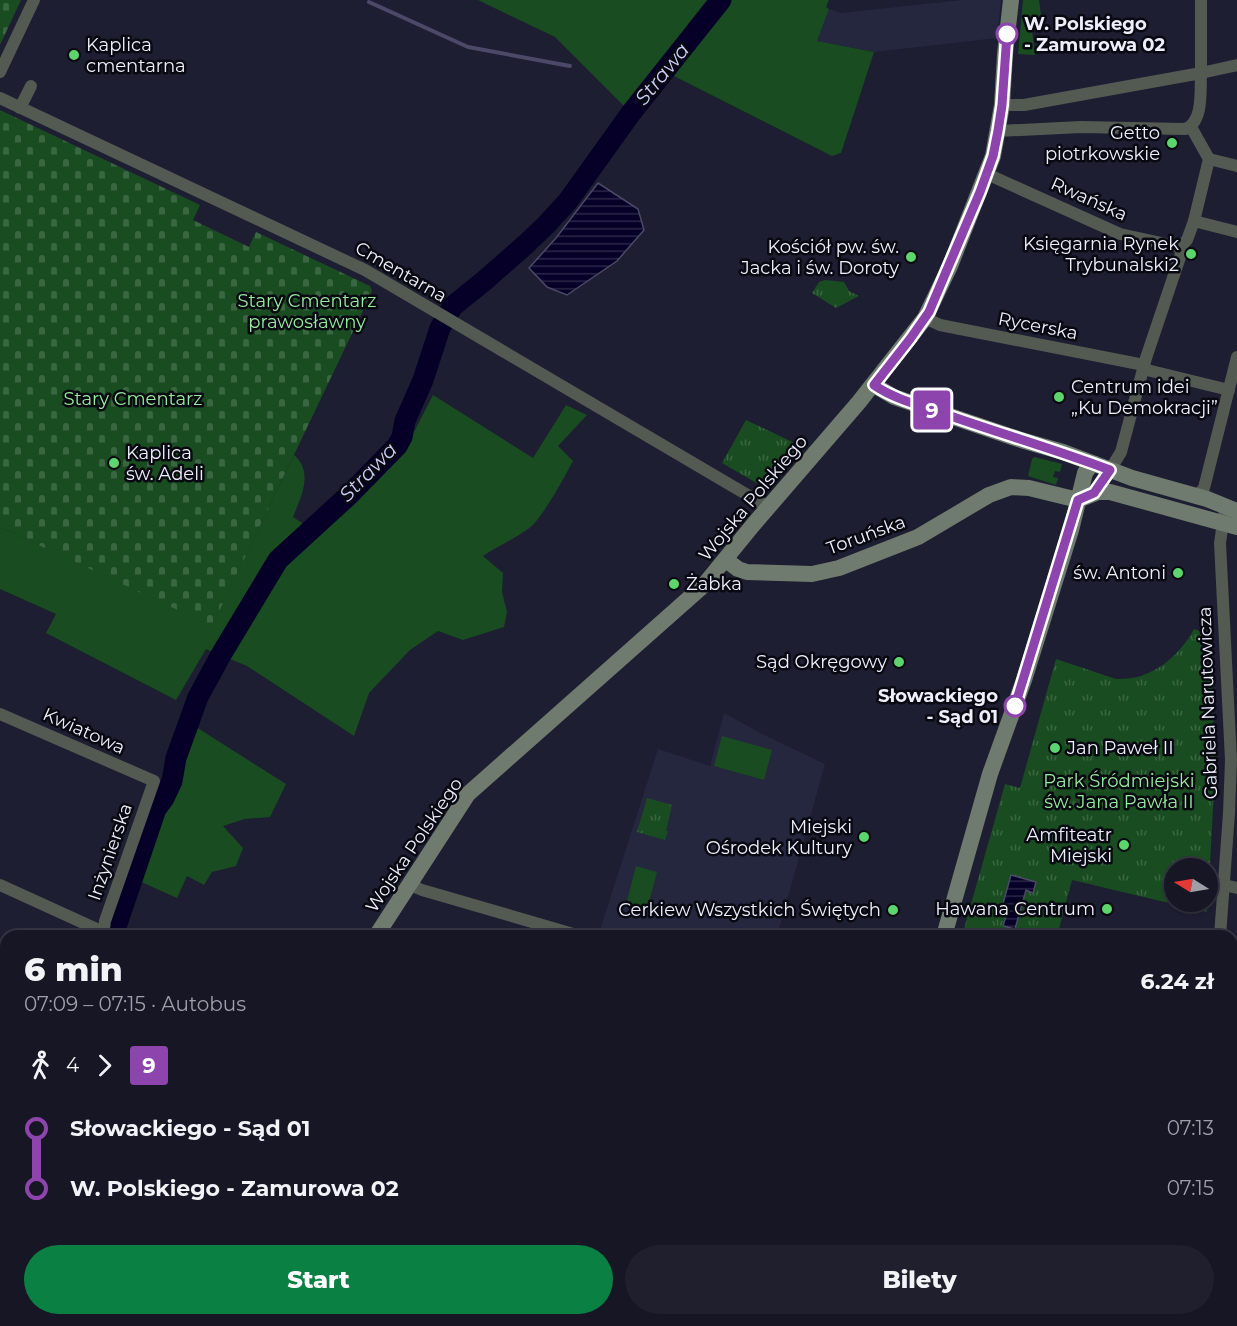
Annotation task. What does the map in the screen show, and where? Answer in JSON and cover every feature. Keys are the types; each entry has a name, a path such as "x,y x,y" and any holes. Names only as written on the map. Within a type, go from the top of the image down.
{"street":[{"path":"0,72 34,0"},
{"name":"Wojska Polskiego","path":"380,930 468,794 687,602 726,560 768,507 874,385 926,318 950,266 987,174 1002,105 1011,0"},
{"path":"1191,127 1197,115 1201,73 1201,0"},
{"path":"1002,105 1024,105 1237,65"},
{"path":"20,108 31,86"},
{"name":"Cmentarna","path":"0,98 340,257 768,507"},
{"path":"998,131 1081,127 1181,129 1191,127"},
{"path":"946,930 990,774 1024,680 1087,470 1102,467 1121,452 1144,367 1180,254 1180,247 1187,240 1194,222 1209,159 1191,127"},
{"path":"1209,159 1237,166"},
{"name":"Rwańska","path":"987,174 1120,234 1180,247"},
{"path":"1194,222 1237,232"},
{"name":"Rycerska","path":"926,318 940,325 1144,367 1232,389"},
{"path":"1197,496 1204,488 1232,389 1237,357"},
{"path":"874,385 887,394 1232,509"},
{"path":"1094,493 1102,467"},
{"name":"Toruńska","path":"726,560 738,569 747,572 812,574 839,568 918,537 989,495 1011,487 1029,488 1078,500"},
{"path":"1078,500 1094,493 1117,493 1230,525"},
{"name":"Gabriela Narutowicza","path":"1220,930 1229,813 1231,740 1221,554 1230,525 1232,509"},
{"name":"Kwiatowa","path":"0,714 154,781"},
{"name":"Inżynierska","path":"108,930 110,906 154,781"},
{"path":"412,881 417,888 422,890 559,930"},
{"path":"0,885 96,930"},
{"path":"1224,885 1237,888"}],"shaded area":[{"path":"962,0 1001,0 997,38 874,52 816,41 829,9 841,13"},
{"path":"598,183 638,209 644,230 617,261 567,295 547,287 529,268 556,238"},
{"path":"724,713 825,764 779,930 600,930 658,749 710,766"},
{"path":"1011,875 1036,882 1033,893 1026,890 1015,929 1003,926 1008,910 1002,907"}],"green space":[{"path":"0,0 21,0 0,45"},
{"path":"478,0 707,0 624,106 555,37"},
{"path":"725,0 829,0 826,7 829,9 817,41 874,52 841,153 832,156 668,73"},
{"path":"1023,0 1039,0 1043,29 1032,30 1035,55 1018,54"},
{"name":"Stary Cmentarz","path":"0,110 200,205 193,220 249,247 256,232 370,286 372,291 370,296 212,626 0,527"},
{"path":"825,280 844,282 849,291 859,296 836,308 812,293 819,282"},
{"path":"433,395 533,458 566,405 587,415 558,446 573,461 539,517 528,529 483,556 503,573 502,592 507,612 504,627 463,640 438,631 410,650 369,693 354,736 247,666 206,649 176,700 46,633 56,614 0,589 0,527 212,625 294,455 300,462 305,477 293,517 320,535 372,485 415,430"},
{"path":"746,420 805,448 792,453 776,472 780,476 769,490 722,463"},
{"path":"1034,457 1062,464 1060,472 1055,471 1053,477 1058,478 1056,485 1028,476"},
{"name":"Park Śródmiejski św. Jana Pawła II","path":"1194,629 1203,632 1202,663 1211,663 1215,770 1210,858 1164,858 1164,902 1072,880 1059,930 964,930 1005,784 1020,788 1056,659 1116,679 1128,679 1162,666 1180,649"},
{"path":"196,727 286,784 270,817 245,819 223,826 243,848 236,866 212,872 204,885 187,876 177,898 139,881"},
{"path":"722,736 772,750 764,780 714,766"},
{"path":"647,798 672,805 665,840 637,832"},
{"path":"636,866 657,872 647,910 626,905"}],"waterway":[{"name":"Strawa","path":"117,924 156,809 172,781 176,758 198,697 278,560 349,495 397,446 423,380 440,328 453,306 525,245 568,201 631,113 721,0"},
{"path":"369,2 468,47 570,66"}],"bus line":[{"name":"9","path":"1007,34 998,131 993,156 980,192 926,318 874,385 894,397 1063,452 1110,470 1094,493 1078,500 1071,530 1015,706"}],"place":[{"name":"W. Polskiego - Zamurowa 02","path":"1007,34"},
{"name":"Kaplica cmentarna","path":"74,55"},
{"name":"Getto piotrkowskie","path":"1172,143"},
{"name":"Księgarnia Rynek Trybunalski2","path":"1191,254"},
{"name":"Kościół pw. św. Jacka i św. Doroty","path":"911,257"},
{"name":"Centrum idei „Ku Demokracji”","path":"1059,397"},
{"name":"Kaplica św. Adeli","path":"114,463"},
{"name":"św. Antoni","path":"1178,573"},
{"name":"Żabka","path":"674,584"},
{"name":"Sąd Okręgowy","path":"899,662"},
{"name":"Słowackiego - Sąd 01","path":"1015,706"},
{"name":"Jan Paweł II","path":"1055,748"},
{"name":"Miejski Ośrodek Kultury","path":"864,837"},
{"name":"Amfiteatr Miejski","path":"1124,845"},
{"name":"Hawana Centrum","path":"1107,909"},
{"name":"Cerkiew Wszystkich Świętych","path":"893,910"}],"park label":[{"name":"Stary Cmentarz prawosławny","path":"307,311"}]}
